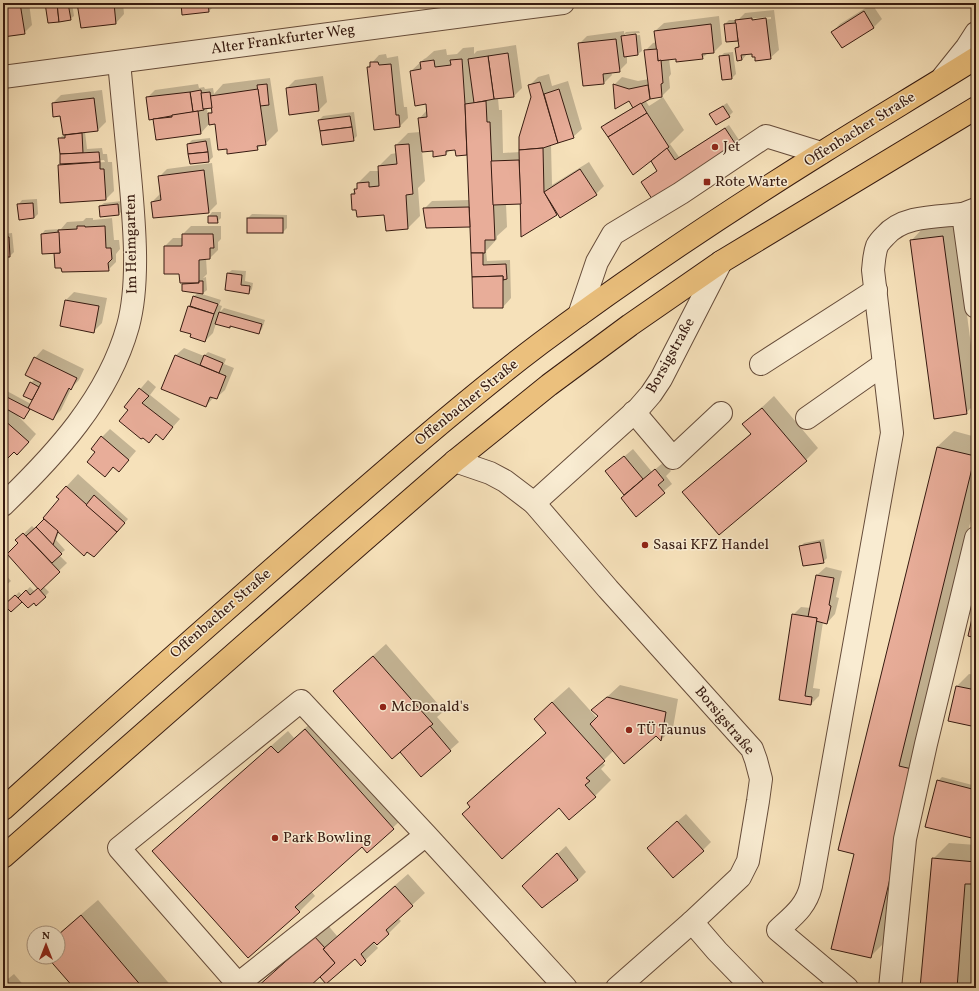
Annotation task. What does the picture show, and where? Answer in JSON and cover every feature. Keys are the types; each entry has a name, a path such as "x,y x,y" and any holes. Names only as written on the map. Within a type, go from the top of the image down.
{"main road":[{"name":"Offenbacher Straße","path":"3,809 130,694 375,479 496,378 634,274 822,153 976,58"},
{"path":"3,857 455,461 549,385 630,325 721,262 976,108"}],"street":[{"name":"Alter Frankfurter Weg","path":"3,77 119,62 496,7 563,3"},
{"path":"941,80 976,33"},
{"name":"Im Heimgarten","path":"3,505 31,478 76,427 108,376 128,326 132,303 135,245 119,62"},
{"path":"579,315 597,262 612,234 681,193 766,136 822,153"},
{"path":"847,988 778,930 803,906 811,886 892,433 873,270 874,255 878,244 889,232 903,223 918,219 969,212 976,307"},
{"name":"Borsigstraße","path":"534,503 634,412 651,394 661,379 721,262"},
{"path":"761,364 876,290"},
{"path":"807,418 884,364"},
{"path":"634,412 673,458 721,413"},
{"name":"Borsigstraße","path":"455,461 490,473 505,481 534,503 608,589 752,749 756,760 761,778 758,802 748,861 740,877 692,922 617,988"},
{"path":"890,988 905,839 976,538"},
{"path":"426,835 238,984 119,848 302,701 426,835 566,988"},
{"path":"692,922 722,957 752,988"}],"building":[{"path":"3,3 20,3 25,34 3,37"},
{"path":"45,3 57,3 59,22 48,23"},
{"path":"57,3 68,3 71,20 59,22"},
{"path":"77,3 114,3 116,24 81,28"},
{"path":"137,3 151,3 151,5 138,6"},
{"path":"151,3 164,3 164,4 151,5"},
{"path":"181,3 208,3 209,12 182,15"},
{"path":"864,11 874,28 842,48 831,32"},
{"path":"752,18 752,20 766,18 771,59 755,61 755,57 752,57 752,54 741,55 742,60 737,61 735,48 739,47 735,20"},
{"path":"736,23 738,41 726,42 724,24"},
{"path":"711,24 714,53 702,54 703,59 676,62 676,59 658,61 654,31"},
{"path":"636,34 638,55 624,57 621,36"},
{"path":"616,39 620,72 603,74 604,84 583,86 578,43"},
{"path":"657,49 658,61 661,60 663,83 661,84 662,97 650,99 644,50"},
{"path":"508,53 514,97 494,99 488,56"},
{"path":"729,55 732,79 722,80 719,56"},
{"path":"488,56 494,99 474,103 468,59"},
{"path":"462,59 467,155 456,156 455,150 446,151 446,155 433,157 433,151 422,152 418,118 427,117 426,104 415,106 410,71 421,69 420,62 434,60 435,67 451,65 450,60"},
{"path":"370,62 378,62 379,65 391,64 396,115 399,115 400,127 374,130 367,67 370,67"},
{"path":"540,82 558,143 543,148 519,150 519,137 531,97 528,85"},
{"path":"267,84 269,105 260,106 257,85"},
{"path":"316,84 319,111 289,115 286,88"},
{"path":"613,84 629,89 648,85 650,99 633,108 629,101 615,109"},
{"path":"258,89 266,145 257,146 258,150 227,154 227,149 218,150 215,124 209,125 208,113 212,113 210,96"},
{"path":"559,89 574,138 558,143 544,94"},
{"path":"201,90 204,110 193,112 190,92"},
{"path":"190,92 193,112 149,120 146,97"},
{"path":"210,92 212,108 203,109 201,93"},
{"path":"94,98 98,131 63,135 60,116 53,117 52,103"},
{"path":"486,101 487,122 490,122 495,240 485,240 485,253 471,253 465,104"},
{"path":"641,103 647,113 608,137 601,127"},
{"path":"723,106 730,117 716,125 709,114"},
{"path":"198,111 201,134 156,140 153,119 172,117 172,115"},
{"path":"647,113 669,147 633,175 608,137"},
{"path":"350,116 352,127 320,131 318,120"},
{"path":"352,127 354,141 322,145 320,131"},
{"path":"725,128 740,151 656,205 641,182 657,171 651,161 667,148 675,160"},
{"path":"82,133 83,153 60,154 58,138 65,138 65,135"},
{"path":"206,141 208,152 188,154 187,144"},
{"path":"409,144 413,194 406,195 408,229 386,231 384,215 357,217 356,210 352,210 351,194 355,194 354,189 357,189 357,183 369,182 369,187 379,186 378,166 397,164 395,145"},
{"path":"543,148 544,192 557,215 521,237 519,150"},
{"path":"99,152 100,162 60,164 60,154"},
{"path":"208,152 209,162 190,164 188,154"},
{"path":"519,160 521,204 493,205 491,161"},
{"path":"100,162 100,169 104,169 106,200 60,203 58,165"},
{"path":"580,169 597,195 560,218 544,192"},
{"path":"204,170 209,213 153,218 151,202 161,200 158,176"},
{"path":"33,203 34,218 19,220 17,204"},
{"path":"118,204 119,215 100,217 99,206"},
{"path":"469,207 470,227 426,228 423,208"},
{"path":"208,216 217,216 218,223 208,223"},
{"path":"247,218 283,218 283,233 247,233"},
{"path":"77,226 105,226 106,248 111,248 112,259 108,263 109,271 62,272 61,268 55,268 54,253 60,253 58,230 77,229"},
{"path":"59,232 60,253 42,254 41,234"},
{"path":"182,234 213,234 214,248 210,248 210,259 199,260 199,283 180,283 179,274 164,274 164,246 182,246"},
{"path":"943,236 967,414 934,419 910,240"},
{"path":"3,237 9,237 10,257 3,257"},
{"path":"471,253 483,253 483,265 506,264 507,279 503,280 503,276 472,277"},
{"path":"227,273 242,275 241,285 250,286 249,294 225,290"},
{"path":"503,276 503,308 473,308 472,277"},
{"path":"199,281 203,281 203,294 182,291 182,284 199,283"},
{"path":"193,296 218,304 214,314 190,306"},
{"path":"65,300 99,306 94,333 60,326"},
{"path":"188,306 214,314 205,342 190,337 191,334 180,331"},
{"path":"219,312 262,324 259,334 230,326 230,328 215,324"},
{"path":"175,355 226,376 217,399 210,397 206,407 161,389"},
{"path":"204,355 223,363 219,373 200,365"},
{"path":"34,357 77,378 71,390 69,388 53,420 28,408 41,383 25,375"},
{"path":"30,382 39,387 32,400 23,396"},
{"path":"139,388 149,396 142,403 173,427 163,440 156,434 149,443 143,438 141,439 119,421 128,410 124,407"},
{"path":"3,395 30,409 24,419 3,407"},
{"path":"762,408 807,461 719,535 682,492 751,434 742,424"},
{"path":"3,419 29,442 17,455 14,452 6,460 3,457"},
{"path":"101,436 129,460 119,472 113,467 105,477 87,462 95,452 91,449"},
{"path":"937,447 975,456 899,766 916,770 871,958 831,949 854,854 838,850"},
{"path":"624,456 643,479 624,495 605,471"},
{"path":"655,469 664,480 658,485 665,493 636,517 621,498"},
{"path":"66,486 117,532 94,557 87,552 84,556 43,518 59,499 56,497"},
{"path":"94,495 125,523 117,532 86,505"},
{"path":"44,519 58,531 53,545 36,527"},
{"path":"36,527 62,554 52,563 26,536"},
{"path":"23,533 60,572 40,591 7,554 18,543 15,540"},
{"path":"820,542 824,563 803,566 799,546"},
{"path":"816,575 834,578 829,605 831,606 827,624 816,621 817,618 808,617"},
{"path":"3,580 8,585 3,589"},
{"path":"38,588 46,597 36,606 34,603 28,608 18,598 26,590 30,595"},
{"path":"15,595 22,602 11,612 4,605"},
{"path":"976,601 976,638 968,636"},
{"path":"792,614 817,618 805,696 812,697 811,705 779,700"},
{"name":"McDonald's","path":"373,656 433,724 392,759 333,691"},
{"path":"956,686 976,690 976,727 948,721"},
{"name":"TÜ Taunus","path":"607,697 666,712 661,741 656,736 624,764 590,724 598,716 591,710"},
{"path":"552,702 605,761 586,778 590,781 585,785 596,797 569,820 559,808 502,859 462,814 470,807 467,803 546,733 534,719"},
{"path":"430,726 451,751 421,777 400,752"},
{"name":"Park Bowling","path":"305,729 394,829 367,853 362,847 295,907 300,912 248,958 152,851 271,746 278,753"},
{"path":"937,780 976,790 976,839 925,827"},
{"path":"677,821 704,851 673,878 647,848"},
{"path":"557,853 578,880 542,908 522,886"},
{"path":"932,858 976,862 976,884 965,884 957,988 920,988"},
{"path":"395,886 413,906 386,930 389,934 377,945 374,942 361,954 366,961 361,966 355,959 326,984 320,977 335,963 323,949"},
{"path":"81,915 143,988 74,988 54,965 66,965 66,928"},
{"path":"314,936 325,948 323,949 335,963 308,988 256,988"}],"place":[{"name":"Jet","path":"715,147"},
{"name":"Rote Warte","path":"707,182"},
{"name":"Sasai KFZ Handel","path":"645,545"},
{"name":"McDonald's","path":"383,707"},
{"name":"TÜ Taunus","path":"629,730"},
{"name":"Park Bowling","path":"275,838"}]}
